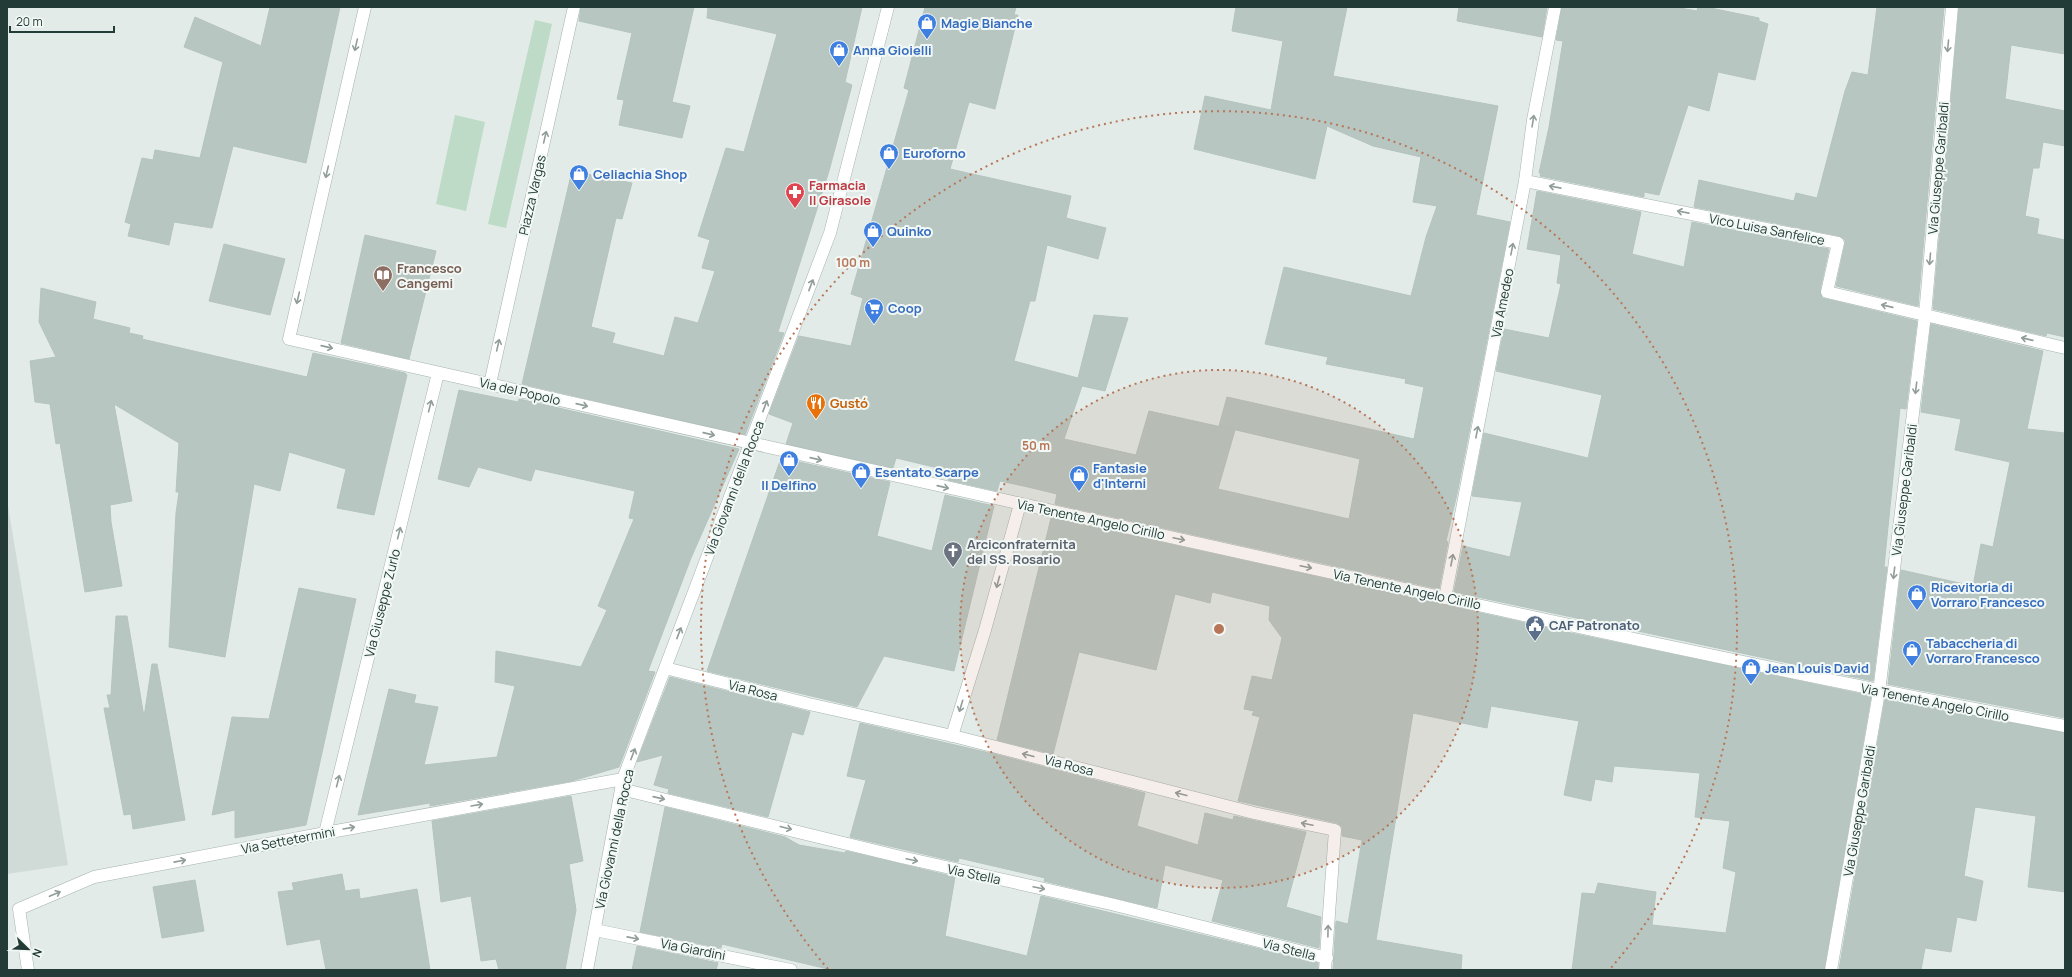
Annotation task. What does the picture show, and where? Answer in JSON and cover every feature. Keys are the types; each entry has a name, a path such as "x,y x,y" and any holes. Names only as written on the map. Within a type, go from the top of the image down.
{"street":[{"name":"Via del Popolo","path":"365,7 289,339 750,444"},
{"name":"Piazza Vargas","path":"490,384 574,7"},
{"name":"Via Giovanni della Rocca","path":"587,970 622,784 830,234 888,7"},
{"name":"Via Amedeo","path":"1445,598 1525,181 1533,120 1555,7"},
{"name":"Via Giuseppe Garibaldi","path":"1831,970 1879,692 1925,315 1952,7"},
{"name":"Vico Luisa Sanfelice","path":"1525,181 1838,243 1827,292 2065,348"},
{"name":"Via Giuseppe Zurlo","path":"325,833 438,373"},
{"name":"Via Tenente Angelo Cirillo","path":"750,444 1445,598 1879,692 2065,726"},
{"path":"952,736 985,630 1020,504"},
{"name":"Via Rosa","path":"665,668 809,704 952,736 1254,813 1335,830 1326,964"},
{"name":"Via Settetermini","path":"28,970 19,909 94,877 325,833 622,784"},
{"name":"Via Stella","path":"622,784 901,857 1111,904 1326,964"},
{"name":"Via Giardini","path":"595,930 791,970"}],"shaded area":[{"path":"7,500 68,865 7,874"}],"green space":[{"path":"535,20 552,24 506,228 488,224"},
{"path":"455,115 485,122 466,211 436,204"}],"building":[{"path":"270,7 340,7 306,163 233,146 212,228 174,222 169,245 128,236 131,224 125,222 142,158 153,160 155,150 200,158 223,62 184,47 195,17 261,46"},
{"path":"581,7 694,7 672,102 690,106 682,138 619,125 624,100 617,99 632,33 579,21"},
{"path":"708,7 862,7 845,82 852,85 829,171 778,332 784,333 745,435 522,384 572,171 632,183 622,219 616,218 591,327 615,333 612,343 664,356 675,317 698,323 715,271 702,268 710,240 698,236 726,148 744,152 777,34 707,18"},
{"path":"925,7 1016,7 1014,15 1018,15 995,109 969,102 950,169 1071,196 1066,218 1106,228 1098,259 1047,245 1035,301 1030,301 1014,361 1078,378 1094,315 1128,318 1105,391 1082,386 1064,439 1136,455 1149,411 1235,430 1218,489 1349,519 1360,459 1219,426 1227,397 1414,439 1424,387 1405,383 1406,379 1326,364 1328,357 1265,344 1284,267 1411,296 1426,237 1437,206 1413,202 1421,157 1373,146 1327,126 1315,179 1194,149 1205,96 1271,110 1283,41 1232,31 1236,7 1347,7 1333,76 1498,106 1476,215 1510,222 1457,494 1446,541 1448,542 1439,589 1055,504 1057,494 1028,487 1000,481 997,491 948,480 951,471 896,458 893,468 786,444 793,423 769,414 799,336 851,346 863,298 851,294 909,90 904,88"},
{"path":"1459,7 1547,7 1542,37 1457,21"},
{"path":"1562,7 1674,7 1697,11 1698,7 1706,7 1759,18 1759,21 1768,24 1755,80 1718,72 1709,111 1688,105 1659,195 1644,192 1644,197 1540,176 1541,173 1539,173 1549,127 1563,41 1556,40"},
{"path":"1877,7 1944,7 1918,306 1836,286 1845,244 1845,240 1840,236 1694,207 1699,180 1794,201 1796,193 1817,198 1845,91 1852,72 1868,75"},
{"path":"1959,7 2065,7 2065,54 2011,45 2005,99 2065,111 2065,146 2043,142 2039,168 2033,168 2025,216 2039,219 2037,234 2065,240 2065,337 2047,333 2046,336 1933,309"},
{"path":"1537,191 1641,212 1632,254 1684,267 1692,222 1829,249 1820,290 1822,298 1917,321 1906,409 1900,408 1884,567 1887,567 1873,681 1454,592 1463,546 1510,557 1522,502 1472,496 1484,433 1588,458 1602,395 1496,371 1504,329 1549,338 1561,284 1557,283 1561,255 1527,249"},
{"path":"365,235 436,251 409,359 341,343"},
{"path":"224,244 285,259 270,315 209,301"},
{"path":"41,288 96,302 93,319 130,328 129,333 143,336 142,339 307,377 313,353 405,373 407,375 374,515 337,508 346,469 289,452 280,491 254,484 225,657 169,647 176,513 179,492 176,492 179,443 114,404 132,501 110,505 111,522 122,586 85,592 60,443 56,444 50,404 35,402 30,361 56,357 39,322"},
{"path":"1931,324 2043,351 2027,429 2065,433 2065,718 1888,684 1901,570 1973,586 1981,544 1993,547 2010,462 1955,450 1961,419 1921,412"},
{"path":"459,390 518,402 519,399 739,449 691,558 648,671 655,672 619,767 572,781 430,806 430,803 358,815 389,689 416,695 414,703 438,707 424,765 497,757 515,686 495,682 496,651 581,667 607,610 598,606 634,519 629,518 635,491 535,469 531,481 478,467 469,487 438,479"},
{"path":"781,458 890,482 877,536 932,551 945,495 994,506 954,671 884,656 857,707 707,671"},
{"path":"1051,518 1571,633 1871,696 1824,970 1572,970 1582,893 1595,894 1598,883 1656,892 1652,925 1726,933 1736,872 1723,868 1730,821 1695,817 1700,773 1614,766 1612,782 1595,779 1591,801 1564,795 1579,721 1491,706 1487,728 1413,713 1376,940 1462,955 1461,970 1333,970 1336,921 1348,924 1362,840 1342,836 1342,827 1337,823 1238,801 1260,717 1252,715 1254,711 1244,709 1252,676 1272,680 1282,638 1269,620 1270,606 1212,592 1210,603 1175,594 1156,670 1079,652 1053,754 997,740"},
{"path":"299,588 356,599 306,825 235,838 235,810 212,815 232,717 269,719"},
{"path":"116,616 127,616 144,717 152,664 157,664 185,820 133,829 131,814 124,815 104,708 110,708 107,695 111,695"},
{"path":"670,677 810,712 803,735 792,732 768,817 668,793 669,789 654,785 663,755 637,762"},
{"path":"1885,699 2065,733 2065,892 2028,887 2036,816 1975,807 1964,876 1983,881 1976,921 1957,917 1951,952 1925,948 1921,970 1839,970"},
{"path":"860,723 994,754 1145,793 1137,826 1198,845 1205,813 1233,820 1234,816 1306,832 1286,907 1321,917 1319,948 1212,921 1223,880 1165,865 1157,908 1044,881 1045,878 959,858 958,862 850,837 866,780 847,776"},
{"path":"571,796 583,861 569,864 576,910 565,970 499,970 496,959 481,961 471,896 441,902 432,821"},
{"path":"665,807 785,837 799,845 845,853 846,851 955,877 945,936 1027,956 1041,896 1318,963 1318,970 832,970 722,944 721,948 640,932"},
{"path":"342,874 345,891 359,889 360,899 417,889 430,970 326,970 320,939 287,945 278,892 294,890 292,883"},
{"path":"195,880 204,931 162,938 153,887"},
{"path":"637,946 718,963 716,970 632,970"}],"place":[{"name":"Magie Bianche","path":"927,40"},
{"name":"Anna Gioielli","path":"839,67"},
{"name":"Euroforno","path":"889,170"},
{"name":"Celiachia Shop","path":"579,191"},
{"name":"Farmacia Il Girasole","path":"795,209"},
{"name":"Quinko","path":"873,248"},
{"name":"Francesco Cangemi","path":"383,292"},
{"name":"Coop","path":"874,325"},
{"name":"Gustó","path":"816,420"},
{"name":"Il Delfino","path":"789,477"},
{"name":"Esentato Scarpe","path":"861,489"},
{"name":"Fantasie d'Interni","path":"1079,492"},
{"name":"Arciconfraternita del SS. Rosario","path":"953,568"},
{"name":"Ricevitoria di Vorraro Francesco","path":"1917,611"},
{"name":"CAF Patronato","path":"1535,642"},
{"name":"Tabaccheria di Vorraro Francesco","path":"1912,667"},
{"name":"Jean Louis David","path":"1751,685"}]}
